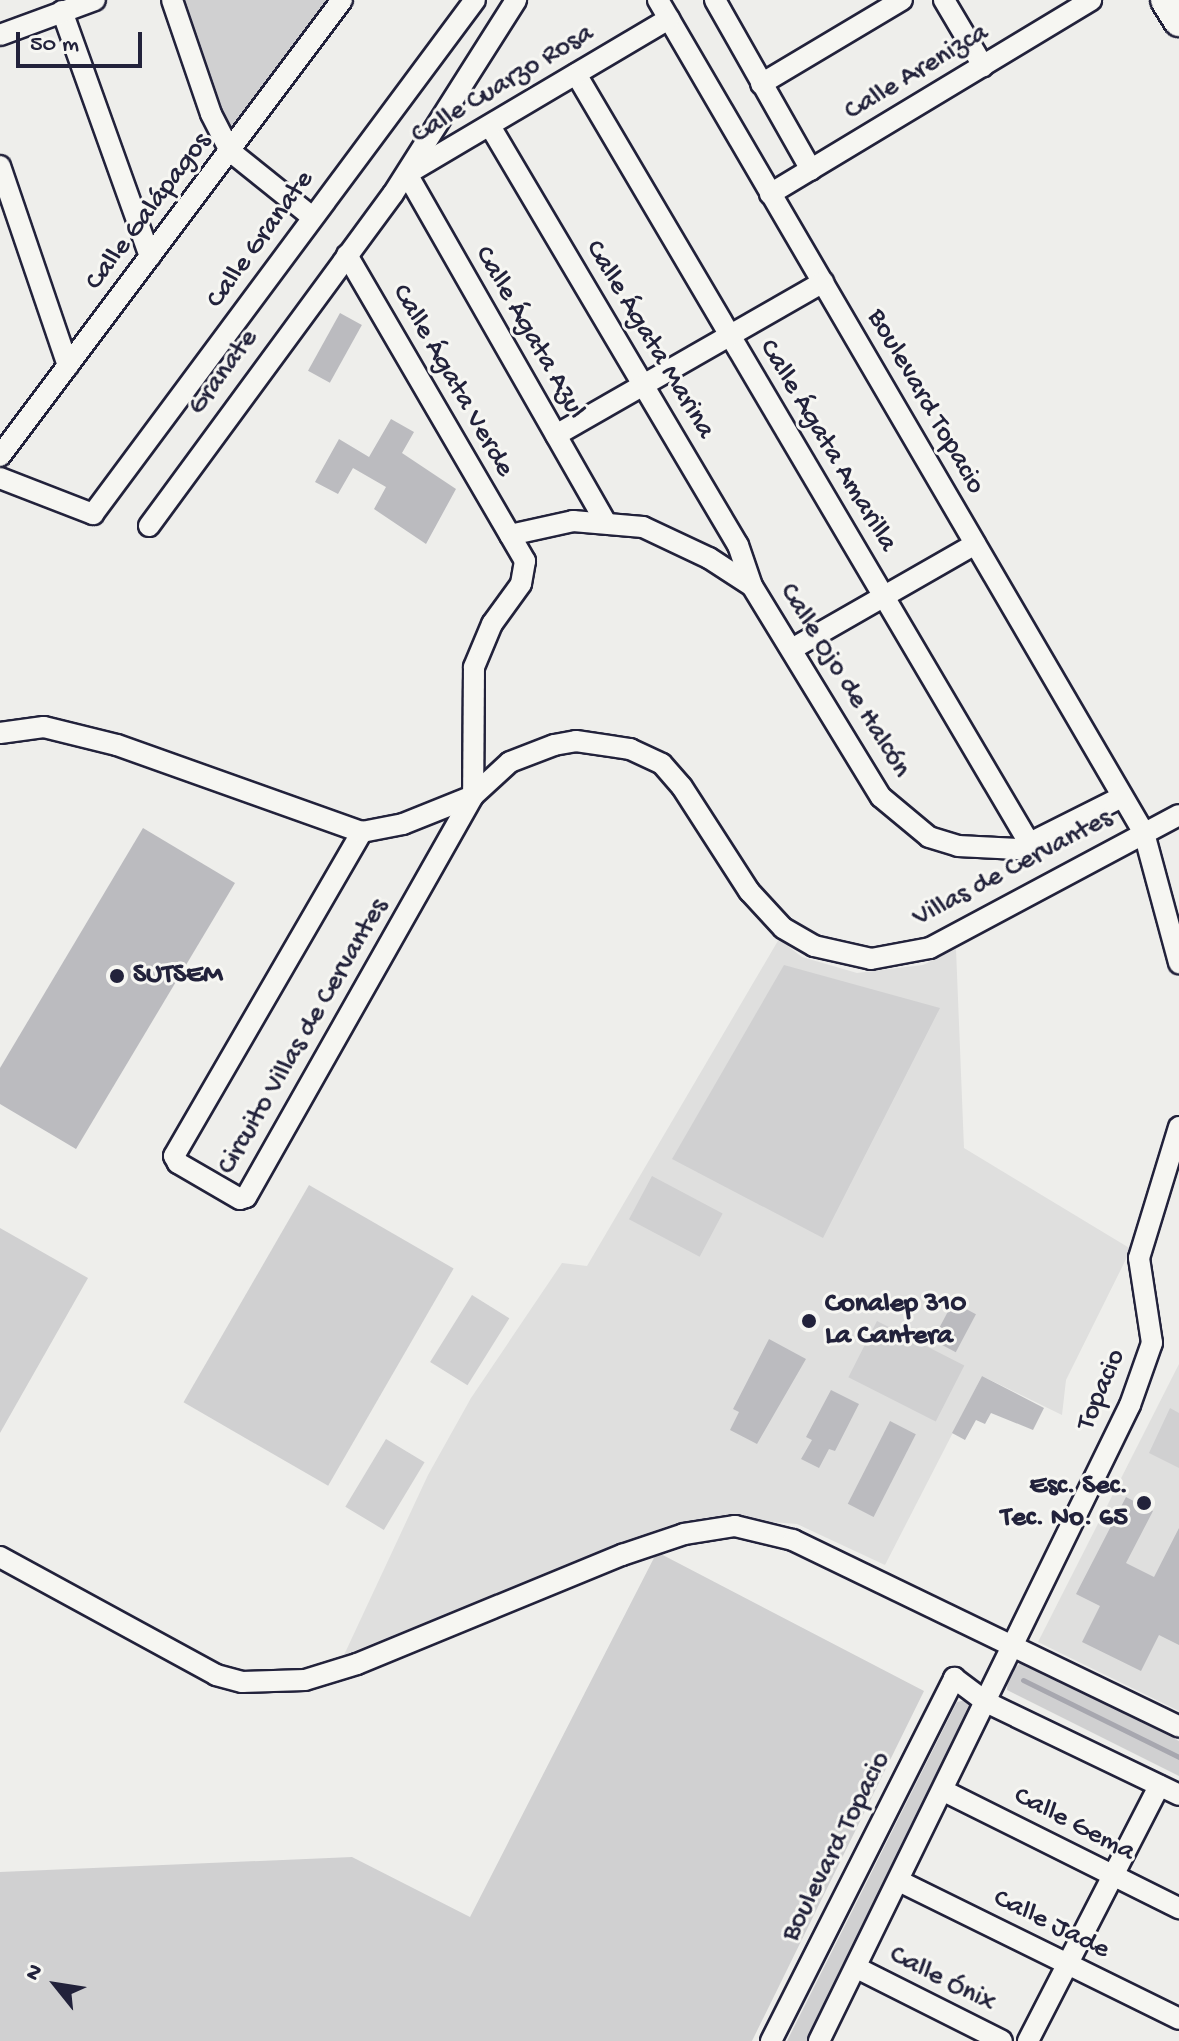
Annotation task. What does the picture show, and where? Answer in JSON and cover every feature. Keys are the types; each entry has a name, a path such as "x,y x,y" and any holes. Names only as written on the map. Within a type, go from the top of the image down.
{"main road":[{"path":"1166,0 1179,21"}],"street":[{"path":"0,35 95,0"},
{"path":"172,0 211,114 230,151 312,217"},
{"name":"Calle Galápagos","path":"0,456 342,0"},
{"name":"Calle Granate","path":"0,478 93,514 475,0"},
{"path":"347,255 407,174 516,0"},
{"name":"Boulevard Topacio","path":"658,0 1144,833"},
{"path":"715,0 811,170"},
{"path":"761,84 902,0"},
{"path":"944,0 983,66"},
{"name":"Calle Arenizca","path":"770,194 1091,0"},
{"path":"62,11 150,257"},
{"name":"Calle Cuarzo Rosa","path":"407,174 669,19"},
{"name":"Calle Ágata Amarilla","path":"576,74 1031,846"},
{"name":"Calle Ágata Marina","path":"490,126 738,545 752,586"},
{"path":"0,166 68,366"},
{"name":"Calle Ágata Azul","path":"407,174 604,520"},
{"name":"Granate","path":"149,526 347,255"},
{"name":"Calle Ágata Verde","path":"347,255 525,561 521,584 492,624 474,667 473,796"},
{"path":"556,435 823,282"},
{"name":"Calle Ojo de Halcón","path":"510,535 573,521 604,520 673,539 752,586 881,797 898,815 929,837 958,846 1004,850 1031,846 1122,797"},
{"path":"792,649 975,544"},
{"path":"0,733 44,727 117,745 362,832"},
{"name":"Villas de Cervantes","path":"362,832 403,824 473,796 510,762 554,745 576,741 630,749 662,764 682,787 749,891 783,928 814,946 871,959 930,948 1179,815"},
{"name":"Circuito Villas de Cervantes","path":"362,832 174,1156 240,1199 246,1197 473,796"},
{"path":"1144,833 1179,963"},
{"name":"Topacio","path":"986,1702 1130,1405 1152,1343 1139,1258 1179,1127"},
{"path":"0,1557 216,1675 242,1682 305,1680 357,1664 622,1555 684,1534 735,1526 793,1540 1179,1727"},
{"name":"Boulevard Topacio","path":"771,2041 954,1678 986,1702"},
{"path":"819,2041 986,1702 1179,1795"},
{"path":"1028,2041 1159,1786"},
{"name":"Calle Gema","path":"944,1791 1179,1908"},
{"name":"Calle Jade","path":"899,1881 1179,2019"},
{"name":"Calle Ónix","path":"857,1968 1002,2041"}],"shaded area":[{"path":"182,0 330,0 233,131 227,131"},
{"name":"Conalep 310 La Cantera","path":"779,939 802,957 857,973 923,965 956,949 964,1148 1131,1249 1066,1380 1062,1415 982,1376 885,1565 797,1524 709,1517 667,1526 344,1655 428,1475 471,1398 562,1263 587,1266"},
{"path":"784,965 940,1008 823,1238 672,1159"},
{"path":"652,1176 723,1214 700,1257 629,1219"},
{"path":"309,1185 454,1268 328,1486 183,1402"},
{"path":"0,1228 88,1278 0,1433"},
{"path":"472,1295 509,1318 467,1385 430,1362"},
{"path":"877,1321 964,1365 936,1422 848,1377"},
{"name":"Esc. Sec. Tec. No. 65","path":"1179,1364 1179,1711 1038,1642"},
{"path":"1170,1408 1179,1413 1179,1468 1149,1453"},
{"path":"386,1439 425,1462 384,1530 345,1507"},
{"path":"657,1552 924,1691 752,2041 0,2041 0,1872 352,1857 470,1917"},
{"path":"1022,1662 1179,1741 1179,1776 1007,1690 1008,1673"},
{"path":"970,1699 973,1703 809,2041 787,2041 957,1702"}],"building":[{"path":"340,313 362,325 330,383 308,371"},
{"path":"391,419 414,432 402,453 456,489 426,544 374,509 386,487 353,468 338,494 315,482 339,439 369,457"},
{"name":"SUTSEM","path":"143,828 235,883 76,1149 0,1104 0,1068"},
{"path":"953,1302 976,1314 956,1352 933,1340"},
{"path":"769,1339 806,1359 757,1444 730,1430 739,1412 733,1409"},
{"path":"982,1376 1044,1408 1033,1430 991,1413 985,1424 976,1420 965,1440 952,1433"},
{"path":"831,1390 859,1404 835,1451 829,1449 819,1468 801,1459 812,1440 806,1437"},
{"path":"890,1421 916,1434 874,1517 848,1504"},
{"path":"1126,1497 1153,1511 1126,1563 1154,1577 1179,1528 1179,1645 1159,1635 1141,1671 1082,1642 1100,1606 1076,1594"}],"waterway":[{"path":"1023,1680 1179,1757"}],"place":[{"name":"SUTSEM","path":"117,976"},
{"name":"Conalep 310 La Cantera","path":"809,1321"},
{"name":"Esc. Sec. Tec. No. 65","path":"1144,1503"}]}
